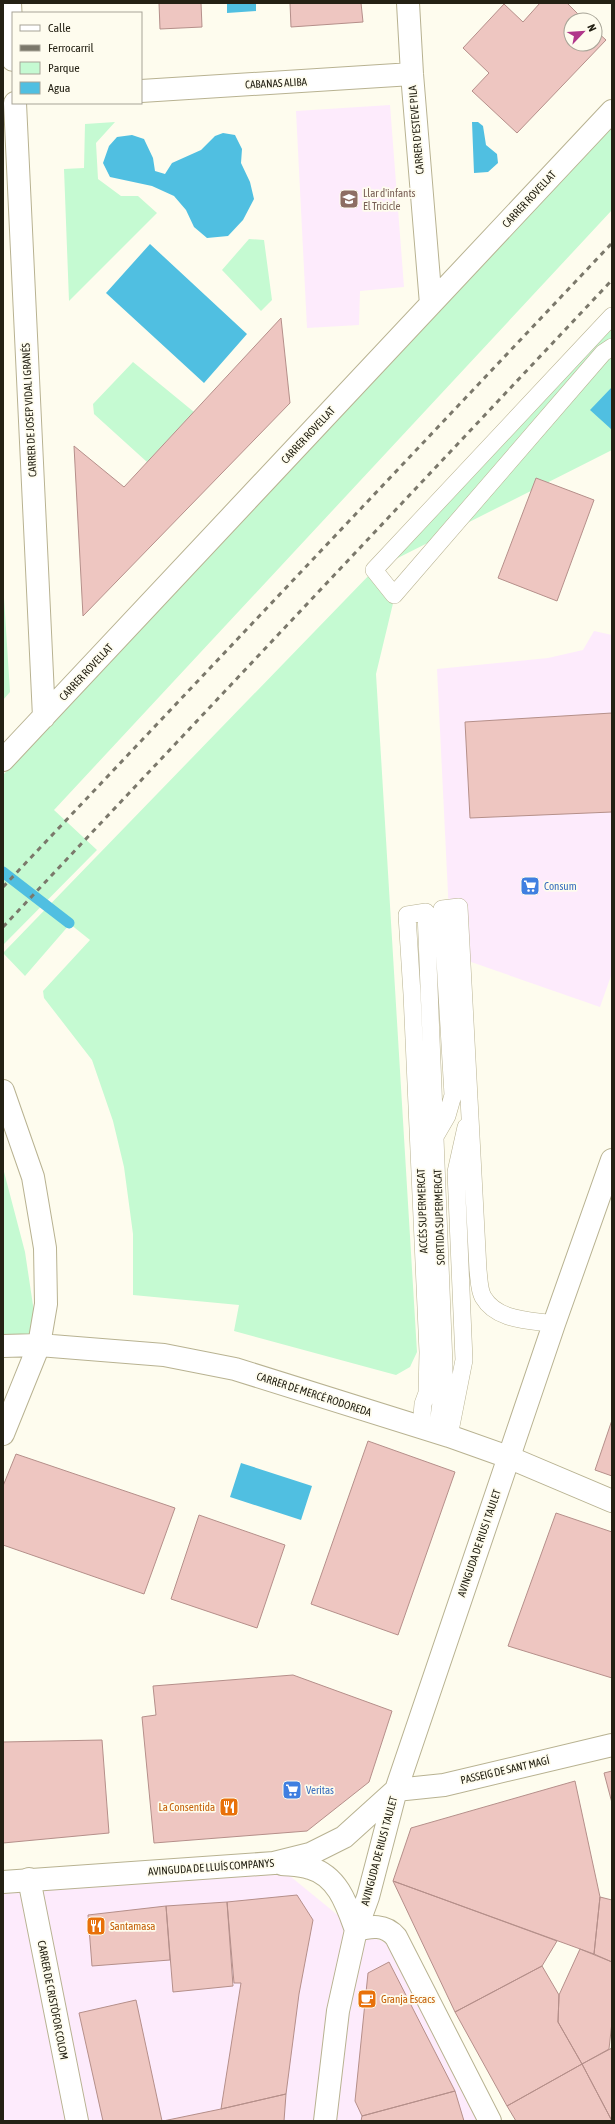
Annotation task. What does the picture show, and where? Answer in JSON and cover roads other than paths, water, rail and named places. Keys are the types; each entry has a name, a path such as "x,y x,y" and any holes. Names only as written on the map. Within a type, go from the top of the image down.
{"street":[{"path":"10,3 12,41"},
{"name":"CARRER D'ESTEVE PILA","path":"408,3 412,74 431,304"},
{"name":"CABANAS ALIBA","path":"142,91 412,74"},
{"name":"CARRER DE JOSEP VIDAL I GRANÉS","path":"15,104 44,717"},
{"name":"CARRER ROVELLAT","path":"3,760 612,111"},
{"path":"3,1091 33,1177 45,1248 46,1304 39,1345 3,1434"},
{"name":"AVINGUDA DE RIUS I TAULET","path":"325,2121 338,2011 356,1930 368,1897 396,1790 508,1457 612,1160"},
{"name":"CARRER DE MERCÈ RODOREDA","path":"3,1346 39,1345 164,1355 235,1369 435,1432 508,1457 612,1501"},
{"name":"PASSEIG DE SANT MAGÍ","path":"396,1790 444,1785 612,1745"},
{"name":"AVINGUDA DE LLUÍS COMPANYS","path":"3,1882 274,1863 310,1854 344,1837 396,1790"},
{"name":"AVINGUDA DE RIUS I TAULET","path":"274,1863 310,1868 333,1881 348,1905 356,1930"},
{"name":"CARRER DE CRISTÒFOR COLOM","path":"29,1879 77,2121"},
{"path":"368,1897 396,1937 490,2121"},
{"path":"356,1930 373,1926 390,1930"}],"lane":[{"path":"612,316 374,570 394,595 603,353 612,347"},
{"path":"436,1136 447,1116 453,1095 442,909 459,907 478,1270 482,1296 492,1309 503,1315 554,1324"},
{"name":"ACCÉS SUPERMERCAT","path":"430,1001 426,912 407,915 412,994 428,1352 427,1393 423,1404 435,1432"},
{"name":"SORTIDA SUPERMERCAT","path":"430,1001 444,1375 435,1432"},
{"path":"435,1432 464,1360 456,1172 459,1151 470,1116"}],"water":[{"path":"227,3 256,3 256,11 227,13"},
{"path":"472,122 478,122 483,126 486,145 497,154 498,163 488,172 474,173"},
{"path":"223,133 235,135 242,149 241,163 250,182 254,199 243,220 228,236 207,238 194,227 186,210 174,196 152,186 110,177 103,163 109,146 117,137 132,135 144,139 153,158 155,171 165,174 172,163 201,150 215,136"},
{"path":"150,244 247,334 204,383 106,293"},
{"path":"612,387 612,428 611,429 590,410"},
{"path":"241,1463 312,1486 301,1520 230,1497"}],"waterway":[{"path":"3,872 69,923"}],"railway":[{"path":"3,887 612,243"},
{"path":"3,927 612,280"}],"place":[{"name":"Llar d'infants El Tricicle","path":"349,199"},
{"name":"Consum","path":"530,886"},
{"name":"Veritas","path":"292,1790"},
{"name":"La Consentida","path":"229,1807"},
{"name":"Santamasa","path":"96,1926"},
{"name":"Granja Escacs","path":"367,1999"}]}
